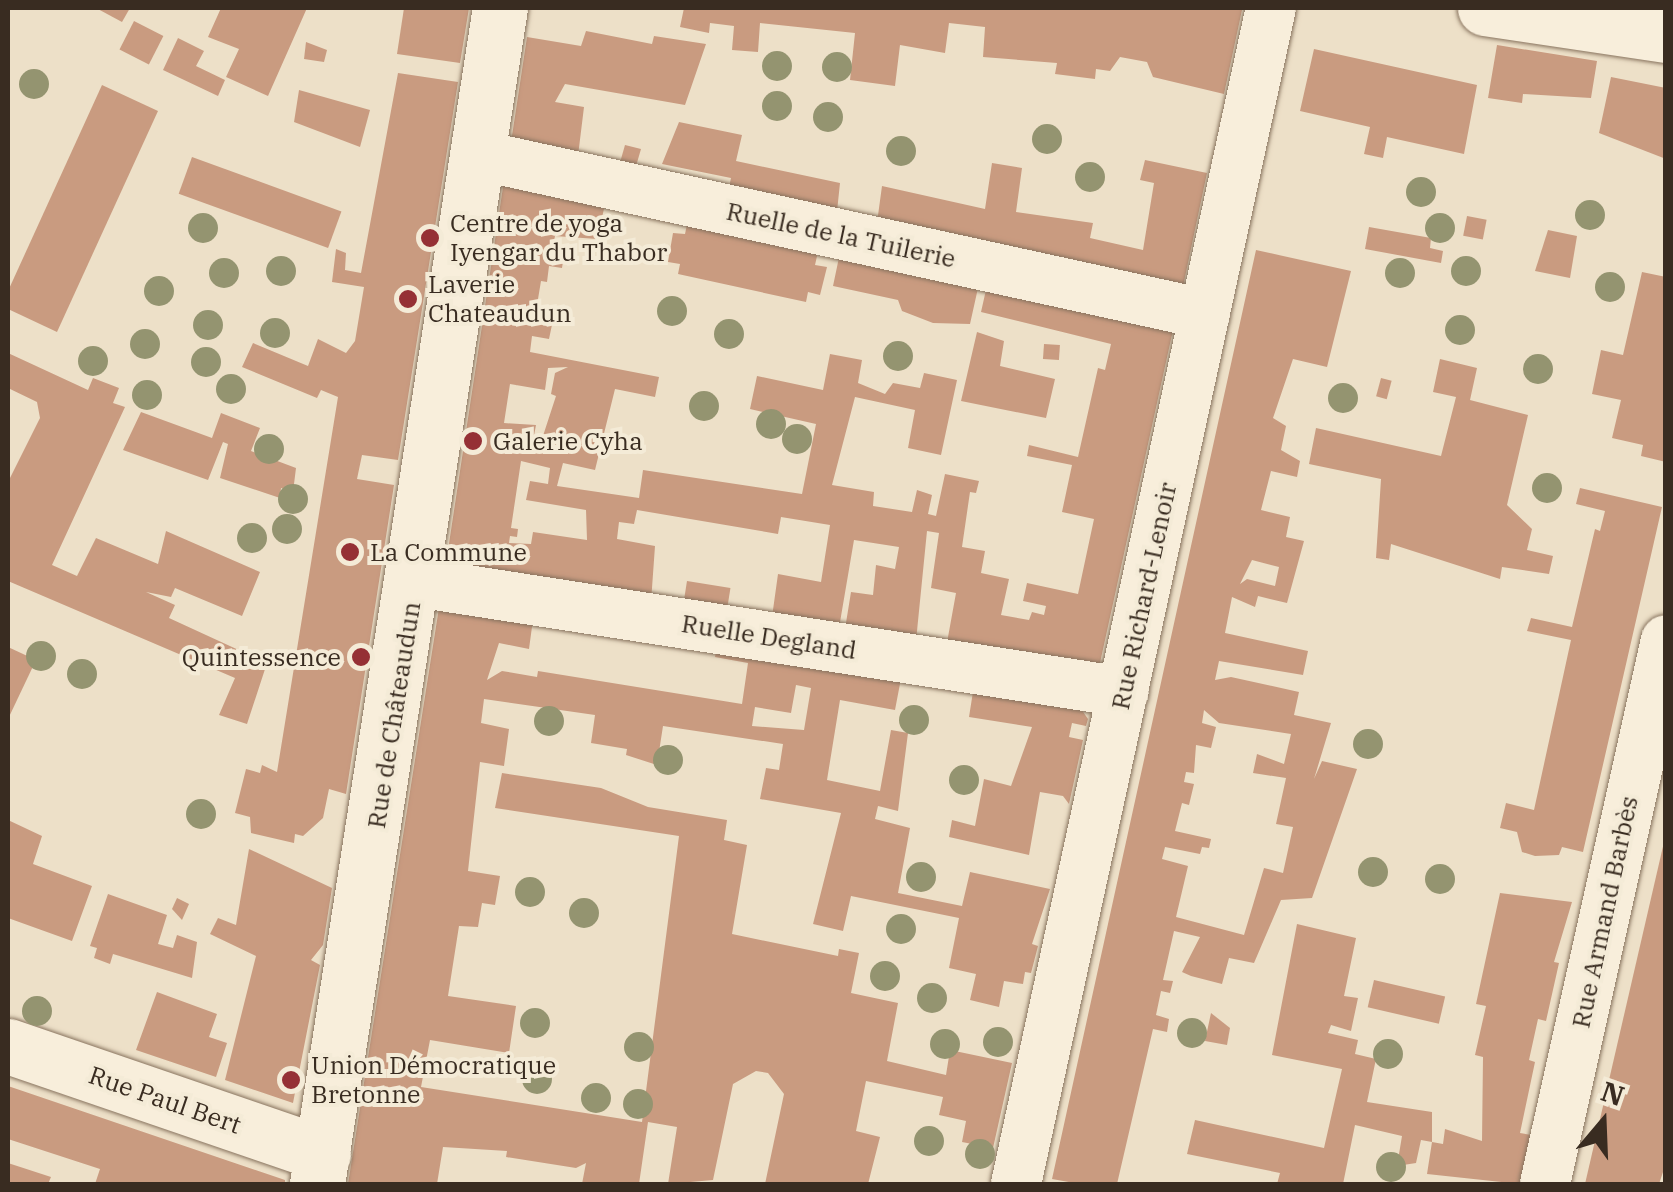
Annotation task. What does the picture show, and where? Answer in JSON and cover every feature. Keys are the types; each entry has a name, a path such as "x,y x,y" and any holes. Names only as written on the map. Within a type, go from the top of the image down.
{"main road":[{"name":"Rue de Châteaudun","path":"320,1169 416,582 500,8"},
{"path":"1485,8 1666,36"},
{"name":"Rue Paul Bert","path":"8,1046 320,1169"}],"street":[{"name":"Rue Richard-Lenoir","path":"1016,1184 1271,8"},
{"name":"Ruelle de la Tuilerie","path":"478,156 1205,314"},
{"name":"Ruelle Degland","path":"416,582 1123,692"},
{"name":"Rue Armand Barbès","path":"1545,1184 1666,640"}],"building":[{"path":"96,8 130,8 122,22"},
{"path":"221,8 307,8 268,96 226,77 239,49 208,37"},
{"path":"404,8 469,8 460,63 397,54"},
{"path":"684,8 1242,10 1224,94 1153,77 1147,62 1120,57 1110,71 1096,69 1095,79 1055,74 1057,63 983,57 985,27 949,23 945,53 900,45 895,86 850,80 855,33 760,23 758,52 732,50 734,26 710,23 709,33 680,27"},
{"path":"134,21 163,36 149,64 119,50"},
{"path":"586,31 652,44 654,36 706,44 685,105 565,84 555,102 584,107 577,164 510,149 527,37 581,46"},
{"path":"178,38 204,51 196,66 225,80 218,96 163,70"},
{"path":"306,42 327,50 324,62 304,59"},
{"path":"1497,45 1597,61 1591,98 1523,94 1522,103 1488,98"},
{"path":"1314,49 1477,85 1464,154 1387,137 1383,158 1364,154 1370,127 1300,111"},
{"path":"398,73 458,82 398,460 362,455 357,479 394,485 346,794 329,789 323,818 303,836 295,834 294,843 251,833 250,817 235,813 246,769 260,773 262,765 277,772 338,397 321,390 317,398 242,367 253,343 308,366 318,339 346,353 355,341 364,287 332,282 336,249 346,253 345,270 361,273"},
{"path":"1611,77 1666,88 1666,159 1599,133"},
{"path":"102,85 158,111 57,332 8,309 8,291"},
{"path":"299,90 370,110 360,147 294,122"},
{"path":"679,122 742,135 736,161 840,183 836,221 727,197 731,178 662,164"},
{"path":"625,145 641,149 634,173 617,173"},
{"path":"192,157 341,211 328,248 179,194"},
{"path":"1145,160 1207,173 1181,296 876,230 882,186 985,209 992,163 1022,168 1016,212 1093,223 1090,238 1143,250 1154,183 1140,180"},
{"path":"505,174 607,196 597,239 555,236 553,247 565,249 562,268 549,266 547,282 541,281 535,317 553,320 549,339 532,336 530,352 659,377 655,397 615,389 595,470 563,463 557,486 639,498 643,470 802,494 816,424 750,409 757,376 823,390 830,354 862,360 858,383 885,394 893,383 920,388 924,373 957,380 941,455 908,448 915,410 855,397 832,485 874,492 873,506 912,512 917,490 932,495 928,514 936,516 945,474 979,481 976,493 970,492 962,547 985,551 981,573 1009,579 1001,615 1029,620 1032,612 1044,615 1046,606 1023,601 1027,583 1078,594 1094,519 1062,512 1072,465 1027,456 1029,445 1078,457 1098,368 1105,370 1111,344 981,312 988,281 1175,321 1098,672 946,648 956,593 931,588 939,533 927,531 916,641 845,629 851,592 873,595 876,565 895,569 899,547 854,540 839,628 772,617 778,574 821,582 830,525 781,517 778,534 637,510 634,524 619,522 617,539 655,546 651,602 445,570","holes":["568,367 555,373 551,394 556,396 541,442 533,441 536,425 504,423 510,384 545,390 548,368","521,461 550,468 548,484 530,481 526,500 586,510 587,540 533,532 531,544 509,543 510,536 517,537 518,529 511,528"]},
{"path":"689,215 820,243 815,265 827,267 820,295 808,292 806,302 678,274 680,264 668,262 673,233 685,234"},
{"path":"1467,216 1487,220 1483,239 1463,236"},
{"path":"1369,227 1431,238 1430,248 1443,251 1441,263 1365,249"},
{"path":"1548,230 1577,236 1570,278 1535,271"},
{"path":"841,248 980,279 970,324 933,323 902,311 898,300 833,286"},
{"path":"1256,250 1351,271 1327,367 1293,359 1273,418 1286,426 1281,450 1300,461 1297,477 1271,471 1261,510 1290,517 1286,537 1304,541 1287,603 1258,596 1255,607 1232,597 1225,633 1308,651 1303,675 1219,661 1215,680 1231,677 1299,692 1294,715 1331,723 1314,779 1322,761 1357,769 1312,898 1281,900 1254,963 1229,958 1222,984 1191,976 1182,972 1200,937 1174,931 1163,980 1173,981 1170,993 1161,991 1156,1015 1169,1019 1167,1032 1153,1029 1117,1184 1052,1179","holes":["1252,560 1279,567 1275,586 1247,579 1240,584","1204,710 1219,723 1291,734 1284,764 1257,754 1253,773 1286,778 1276,824 1293,827 1283,873 1264,868 1244,935 1176,917 1188,866 1162,859 1165,847 1200,854 1202,847 1209,848 1211,839 1175,831 1182,803 1189,805 1194,784 1184,782 1186,772 1194,773 1196,745 1211,748 1216,727 1202,723"]},
{"path":"1642,272 1666,277 1666,462 1641,456 1643,445 1612,438 1621,400 1592,394 1601,350 1623,355"},
{"path":"977,332 1004,341 1000,366 1055,379 1046,418 961,401"},
{"path":"1044,344 1060,345 1059,360 1043,359"},
{"path":"8,353 88,390 93,378 119,388 113,403 125,407 52,565 77,576 96,538 158,564 166,531 260,572 242,616 175,588 171,597 146,592 175,605 169,618 267,663 247,724 219,715 235,678 8,581 8,482 40,418 37,402 8,388"},
{"path":"1440,359 1477,368 1470,400 1528,415 1507,505 1532,529 1527,550 1553,556 1549,574 1502,567 1500,579 1391,544 1389,560 1376,558 1381,479 1309,464 1316,428 1441,456 1456,397 1433,392"},
{"path":"1381,378 1392,381 1387,399 1376,396"},
{"path":"141,412 212,438 221,413 260,428 251,451 296,468 293,492 281,488 280,498 220,478 228,444 223,442 208,480 123,450"},
{"path":"1580,488 1662,507 1583,852 1562,847 1559,855 1535,856 1522,852 1517,832 1500,828 1506,803 1534,810 1571,640 1527,631 1531,618 1572,627 1595,529 1600,531 1605,511 1576,504"},
{"path":"687,581 730,588 726,614 683,607"},
{"path":"441,595 534,612 529,649 499,643 487,680 502,671 537,677 538,671 742,704 748,663 715,657 718,639 903,668 895,710 840,700 827,780 880,791 891,730 908,733 898,811 878,806 875,819 910,828 898,893 962,906 970,872 1050,889 1032,944 1038,946 1031,973 1025,972 1023,984 1004,981 999,1007 970,1000 976,974 949,968 959,918 851,896 843,931 813,924 841,813 760,799 766,768 779,770 783,744 663,726 657,765 626,755 627,749 591,743 595,715 484,699 481,723 509,729 504,766 480,762 468,871 500,876 495,905 482,903 478,927 459,926 448,996 516,1006 509,1053 430,1040 421,1087 642,1122 679,836 495,808 502,773 601,788 648,807 727,820 724,840 747,845 732,934 838,956 839,949 859,953 851,993 898,1003 887,1061 946,1075 950,1050 1012,1063 993,1148 962,1142 966,1121 939,1115 943,1097 866,1081 856,1131 880,1137 868,1184 765,1184 784,1094 768,1073 756,1071 733,1084 713,1180 668,1184 677,1127 648,1122 639,1184 582,1184 586,1163 576,1168 506,1157 507,1151 443,1147 437,1184 348,1184","holes":["796,685 811,688 804,730 752,726 755,707 791,713"]},
{"path":"8,647 36,660 8,719"},
{"path":"975,679 1070,693 1088,719 1086,726 1072,723 1069,737 1083,740 1069,804 1063,796 1040,792 1029,855 949,837 952,820 975,826 984,779 1011,786 1032,727 969,717"},
{"path":"8,820 42,836 33,864 92,886 72,941 8,918"},
{"path":"1664,842 1666,1163 1659,1184 1585,1184"},
{"path":"249,849 332,888 323,945 311,960 320,965 293,1103 225,1080 256,956 210,934 218,918 236,925"},
{"path":"1500,893 1572,902 1554,962 1559,963 1546,1021 1538,1019 1529,1060 1535,1062 1520,1133 1531,1135 1520,1184 1427,1174 1432,1142 1443,1144 1445,1129 1482,1141 1483,1057 1475,1055 1486,1006 1476,1004"},
{"path":"108,894 167,915 158,944 173,948 177,935 197,942 192,978 113,954 110,964 94,958 97,948 90,946"},
{"path":"177,898 189,904 182,920 172,909"},
{"path":"1297,924 1356,938 1344,996 1358,998 1351,1031 1331,1025 1328,1033 1358,1040 1355,1054 1376,1059 1367,1102 1432,1112 1432,1142 1421,1140 1416,1163 1397,1166 1402,1136 1355,1125 1343,1184 1277,1184 1280,1173 1187,1154 1195,1120 1324,1148 1342,1069 1272,1055"},
{"path":"1374,980 1445,996 1439,1024 1368,1007"},
{"path":"157,992 217,1014 209,1037 227,1043 216,1077 136,1050"},
{"path":"1211,1013 1230,1028 1227,1045 1205,1041"},
{"path":"8,1086 285,1180 285,1184 95,1184 100,1169 8,1139"},
{"path":"8,1163 51,1177 48,1184 8,1184"}],"place":[{"name":"Centre de yoga Iyengar du Thabor","path":"430,238"},
{"name":"Laverie Chateaudun","path":"408,299"},
{"name":"Galerie Cyha","path":"473,441"},
{"name":"La Commune","path":"350,552"},
{"name":"Quintessence","path":"361,657"},
{"name":"Union Démocratique Bretonne","path":"291,1080"}]}
